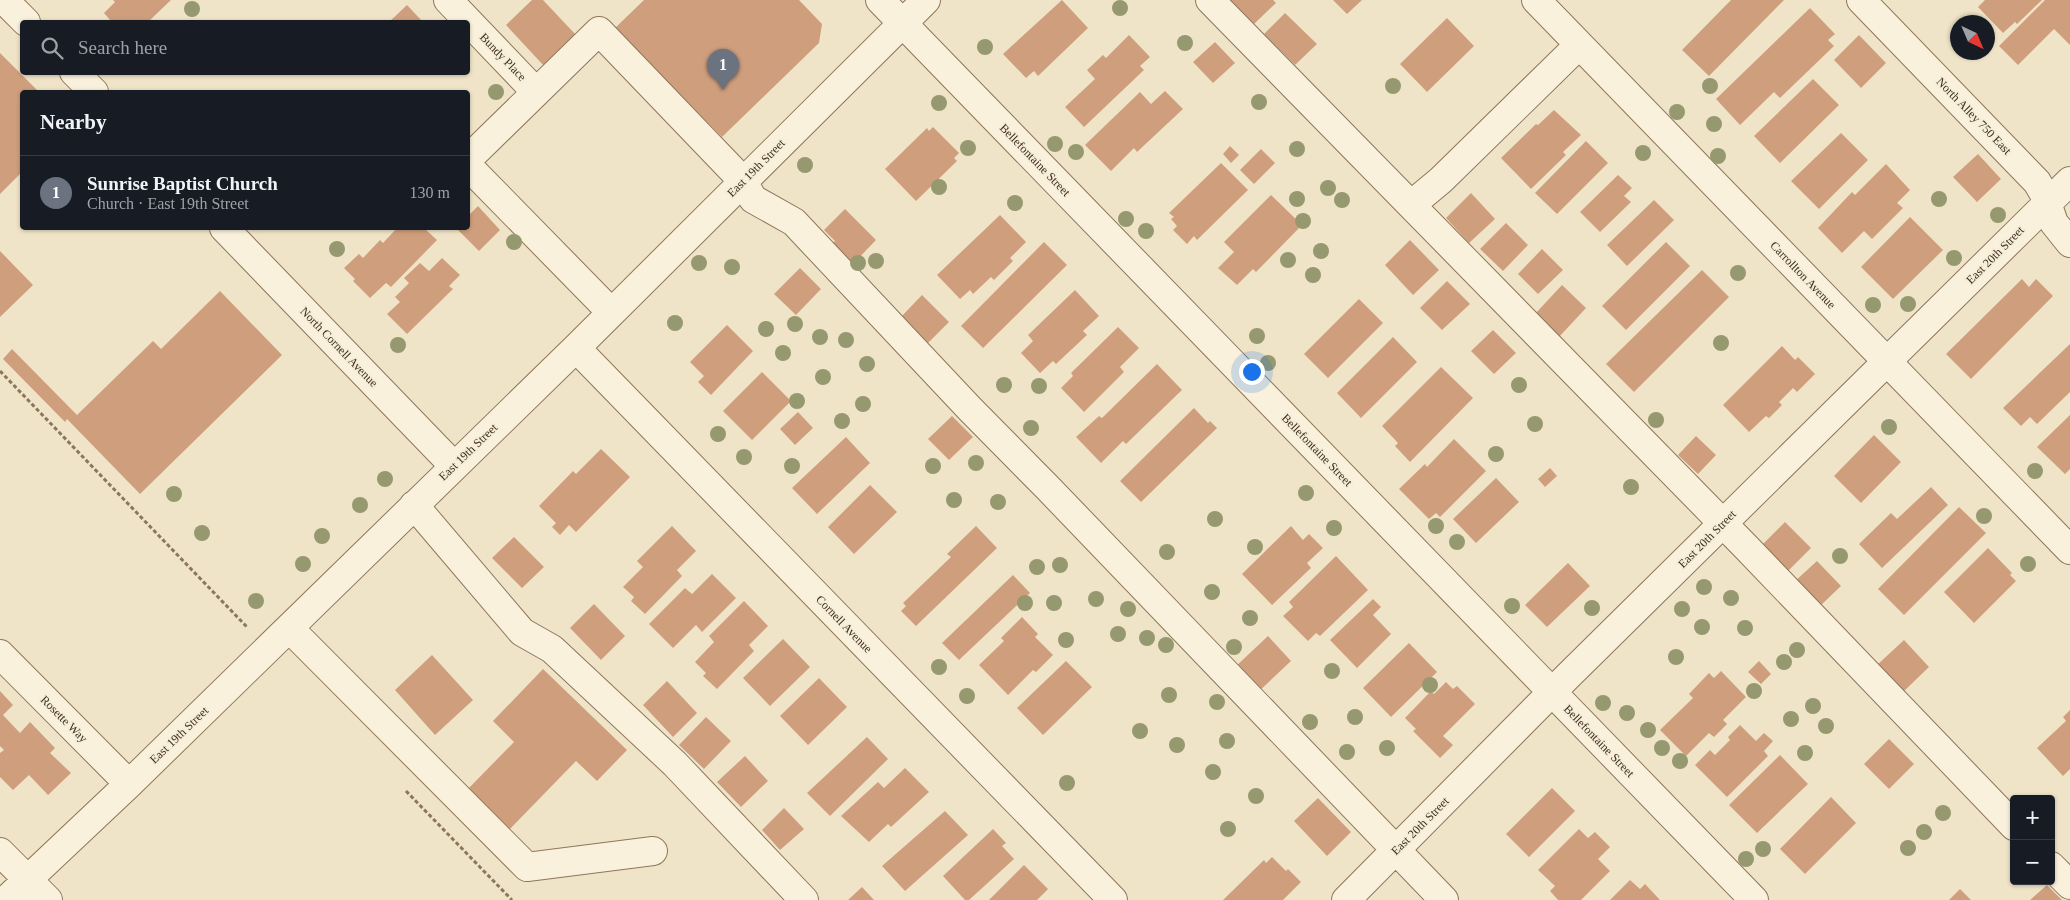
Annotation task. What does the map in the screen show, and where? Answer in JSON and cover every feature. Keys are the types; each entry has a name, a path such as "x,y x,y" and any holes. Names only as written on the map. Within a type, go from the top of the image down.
{"street":[{"path":"4,0 24,20"},
{"name":"Bundy Place","path":"448,0 467,20"},
{"name":"Bellefontaine Street","path":"880,0 1754,900"},
{"name":"East 19th Street","path":"6,900 129,784 576,348 926,0"},
{"path":"1210,0 1723,524 2010,822"},
{"name":"Carrollton Avenue","path":"1536,0 2070,550"},
{"name":"North Alley 750 East","path":"1861,0 2032,176 2042,190 2054,223 2070,243"},
{"name":"Bundy Place","path":"470,23 536,92"},
{"path":"470,158 599,31 743,181 753,199 794,222 970,409 1444,900"},
{"path":"1411,205 1441,180 1579,45"},
{"path":"77,75 92,90"},
{"path":"470,168 612,312"},
{"name":"East 20th Street","path":"1346,900 1552,692 2070,181"},
{"name":"North Cornell Avenue","path":"226,230 454,466"},
{"name":"Cornell Avenue","path":"576,348 1113,900"},
{"path":"414,505 522,632 552,649 675,764 804,900"},
{"path":"289,628 527,867 653,850"},
{"name":"Rosette Way","path":"0,654 129,784"},
{"path":"0,852 48,900"},
{"path":"2055,870 2070,885"}],"path":[{"path":"0,371 252,632"}],"building":[{"path":"113,0 171,0 150,20 110,20 104,13 115,2"},
{"path":"532,0 543,0 577,36 544,66 506,25"},
{"path":"644,0 799,0 822,24 819,43 722,137 615,28"},
{"path":"1062,0 1088,28 1038,76 1034,71 1026,78 1003,54"},
{"path":"1230,0 1273,0 1276,3 1254,24"},
{"path":"1333,0 1362,0 1347,14"},
{"path":"1731,0 1784,0 1709,76 1682,50"},
{"path":"1985,0 2042,0 2017,24 2015,22 2003,33 1995,25 1995,15 1986,15 1978,7"},
{"path":"2045,0 2070,0 2070,45 2054,29 2018,65 1999,46"},
{"path":"407,5 421,20 391,20"},
{"path":"1810,8 1835,34 1828,40 1834,46 1780,98 1774,92 1740,125 1716,99"},
{"path":"1285,13 1317,44 1295,65 1264,34"},
{"path":"1447,18 1474,46 1427,92 1400,64"},
{"path":"1129,35 1150,57 1140,66 1144,70 1084,127 1065,107 1095,79 1087,70 1103,55 1106,58"},
{"path":"1859,35 1886,63 1861,88 1834,60"},
{"path":"1215,42 1235,63 1213,83 1193,62"},
{"path":"0,53 37,90 20,90 20,174 0,194"},
{"path":"1813,79 1839,105 1780,163 1754,136"},
{"path":"1165,91 1183,109 1137,152 1134,148 1111,171 1085,145 1140,92 1151,104"},
{"path":"1554,110 1581,135 1563,152 1566,155 1531,189 1501,158 1536,124 1538,125"},
{"path":"933,127 959,153 954,158 957,161 916,201 885,169 927,128 929,131"},
{"path":"1841,133 1868,160 1819,209 1791,181"},
{"path":"1586,141 1608,163 1557,214 1535,193"},
{"path":"1230,146 1239,155 1231,163 1223,154"},
{"path":"1261,149 1275,163 1254,184 1240,170"},
{"path":"1978,154 2001,179 1977,202 1953,177"},
{"path":"1221,163 1248,190 1197,240 1194,236 1187,244 1173,230 1177,226 1171,219 1174,217 1169,213"},
{"path":"1886,164 1910,190 1897,203 1903,208 1872,239 1864,231 1842,253 1818,228 1852,192 1855,195"},
{"path":"1618,175 1632,188 1624,196 1631,202 1600,232 1580,212"},
{"path":"1471,193 1495,219 1469,243 1446,218"},
{"path":"1271,195 1302,225 1256,272 1253,269 1237,285 1218,268 1234,252 1224,242"},
{"path":"1654,200 1674,220 1627,266 1607,245"},
{"path":"478,206 500,230 479,251 458,230 470,230 470,214"},
{"path":"845,209 876,240 851,266 830,245 835,241 824,230"},
{"path":"1000,215 1026,242 1010,258 1013,261 994,280 991,277 973,294 970,290 960,299 937,275"},
{"path":"1910,217 1943,250 1893,299 1861,267"},
{"path":"1506,223 1528,245 1503,271 1480,249"},
{"path":"395,230 426,230 437,240 391,287 386,283 370,298 353,281 355,279 344,268 359,254 363,258 380,240 383,243"},
{"path":"1410,240 1439,270 1413,295 1385,265"},
{"path":"1044,242 1067,265 983,348 961,326"},
{"path":"1666,242 1690,266 1626,330 1602,306"},
{"path":"1542,249 1563,270 1538,294 1518,274"},
{"path":"0,251 33,285 0,317"},
{"path":"442,258 460,275 449,286 453,289 407,334 387,314 400,302 395,297 409,283 404,278 420,263 429,271"},
{"path":"800,268 821,289 796,315 774,294"},
{"path":"1702,270 1729,297 1634,392 1606,364"},
{"path":"2022,279 2029,287 2036,279 2053,296 1971,379 1946,354"},
{"path":"1447,281 1470,304 1442,330 1420,308"},
{"path":"1562,285 1586,308 1559,337 1535,314"},
{"path":"1075,290 1099,316 1083,331 1087,335 1056,364 1053,361 1040,373 1021,353 1033,341 1028,335"},
{"path":"220,291 282,355 140,494 67,419 65,422 3,359 12,349 77,415 153,341 161,349"},
{"path":"922,295 949,322 926,345 899,319"},
{"path":"1359,299 1383,323 1328,378 1304,354"},
{"path":"727,325 753,351 711,395 698,382 704,376 690,362"},
{"path":"1118,327 1139,348 1120,367 1124,372 1084,412 1061,388 1073,376 1071,373"},
{"path":"1493,330 1516,353 1494,374 1471,351"},
{"path":"1393,337 1417,362 1361,418 1337,393"},
{"path":"2070,344 2070,392 2037,424 2030,417 2021,426 2003,408"},
{"path":"1782,346 1795,360 1798,357 1815,374 1797,392 1793,388 1779,402 1782,405 1769,418 1766,416 1749,432 1723,405"},
{"path":"1157,364 1182,390 1126,444 1123,441 1101,463 1076,437 1099,416 1102,418"},
{"path":"1441,367 1473,398 1410,462 1395,446 1398,443 1382,426"},
{"path":"762,372 791,401 752,440 723,411"},
{"path":"1194,408 1208,423 1210,421 1217,428 1141,502 1120,481"},
{"path":"798,412 813,428 795,445 780,429"},
{"path":"2070,415 2070,469 2065,474 2037,447"},
{"path":"952,416 973,437 949,460 928,439"},
{"path":"1874,435 1901,462 1861,503 1834,476"},
{"path":"1696,436 1716,455 1698,474 1678,455"},
{"path":"846,437 870,463 817,514 792,488"},
{"path":"1454,439 1486,471 1440,517 1436,513 1429,519 1399,489 1425,464 1427,467"},
{"path":"601,449 630,477 576,532 569,525 560,535 552,527 556,523 539,506 573,471 576,474"},
{"path":"1550,468 1557,476 1545,487 1538,479"},
{"path":"1496,478 1519,502 1476,543 1453,519"},
{"path":"870,485 897,512 854,554 828,527"},
{"path":"1931,487 1948,505 1882,568 1859,544 1891,513 1897,519"},
{"path":"1959,507 1986,533 1904,615 1878,589"},
{"path":"1785,522 1811,548 1787,572 1761,546"},
{"path":"672,526 696,551 677,570 682,576 645,614 631,601 634,597 623,587 643,567 637,561"},
{"path":"976,526 997,548 916,626 901,611 906,606 903,603 951,557 947,554"},
{"path":"1291,526 1303,540 1309,534 1323,548 1307,563 1311,568 1272,605 1242,574"},
{"path":"514,537 544,567 522,588 492,558"},
{"path":"1988,548 2012,573 2010,575 2016,581 1974,623 1944,592"},
{"path":"1336,556 1368,590 1320,636 1316,633 1308,641 1283,616 1293,607 1289,602"},
{"path":"1817,561 1841,586 1818,608 1794,582"},
{"path":"1568,563 1590,586 1547,627 1525,605"},
{"path":"712,574 736,598 702,632 696,625 673,648 649,624 685,588 692,594"},
{"path":"1013,575 1030,593 959,660 942,643"},
{"path":"1373,599 1381,607 1373,615 1391,634 1357,668 1330,640"},
{"path":"744,601 768,626 749,645 754,651 717,689 703,676 706,673 695,662 714,642 709,636"},
{"path":"594,604 625,636 601,660 570,628"},
{"path":"1022,617 1038,634 1035,637 1053,655 1036,672 1033,670 1008,695 979,665 1004,641 1001,638"},
{"path":"1268,636 1291,661 1257,693 1234,668"},
{"path":"783,639 810,667 770,706 743,678"},
{"path":"1904,640 1929,667 1902,693 1876,666"},
{"path":"1409,643 1437,672 1391,717 1363,688"},
{"path":"432,655 473,700 435,735 395,690"},
{"path":"1066,661 1092,687 1043,735 1017,708"},
{"path":"1759,661 1771,674 1761,684 1748,672"},
{"path":"543,669 627,750 597,781 576,761 507,832 466,791 514,742 493,721"},
{"path":"1721,671 1746,697 1723,720 1727,724 1714,737 1709,733 1686,756 1660,730 1693,698 1689,694 1709,673 1714,678"},
{"path":"819,678 847,707 808,745 780,716"},
{"path":"667,681 697,713 673,737 643,705"},
{"path":"1446,682 1453,689 1457,686 1475,704 1443,736 1453,745 1440,758 1413,731 1416,729 1405,718 1431,691 1434,694"},
{"path":"0,691 13,705 3,715 20,733 30,722 55,748 50,753 71,773 48,795 29,775 13,790 0,777 0,753 4,750 0,746"},
{"path":"2070,710 2070,769 2063,776 2037,748 2066,721 2063,717"},
{"path":"706,717 731,741 704,769 679,745"},
{"path":"1740,725 1756,741 1764,733 1773,741 1764,751 1768,756 1727,797 1695,765 1710,750 1715,755 1730,740 1728,737"},
{"path":"867,737 888,759 830,816 807,793"},
{"path":"1889,739 1914,764 1889,789 1864,764"},
{"path":"1780,755 1808,784 1757,833 1729,805"},
{"path":"745,756 768,781 741,807 717,782"},
{"path":"905,768 929,792 891,827 888,824 869,842 841,816 878,782 884,788"},
{"path":"1552,788 1575,811 1529,857 1506,834"},
{"path":"1831,797 1856,823 1805,874 1780,849"},
{"path":"1318,798 1351,832 1327,856 1294,821"},
{"path":"784,808 804,829 780,850 762,830"},
{"path":"945,811 968,835 905,891 882,866"},
{"path":"993,829 1006,843 1002,846 1014,859 969,900 965,900 943,876"},
{"path":"1579,829 1588,838 1595,832 1610,847 1598,859 1610,871 1581,900 1558,900 1550,891 1555,886 1538,870"},
{"path":"1272,857 1301,882 1283,900 1223,900 1264,860 1266,863"},
{"path":"1024,865 1048,889 1037,900 989,900"},
{"path":"1630,880 1640,889 1645,884 1660,900 1610,900"},
{"path":"2047,885 2062,900 2030,900"},
{"path":"862,887 874,900 848,900"},
{"path":"1960,889 1971,900 1949,900"}],"place":[{"name":"Sunrise Baptist Church","path":"723,90"}]}
